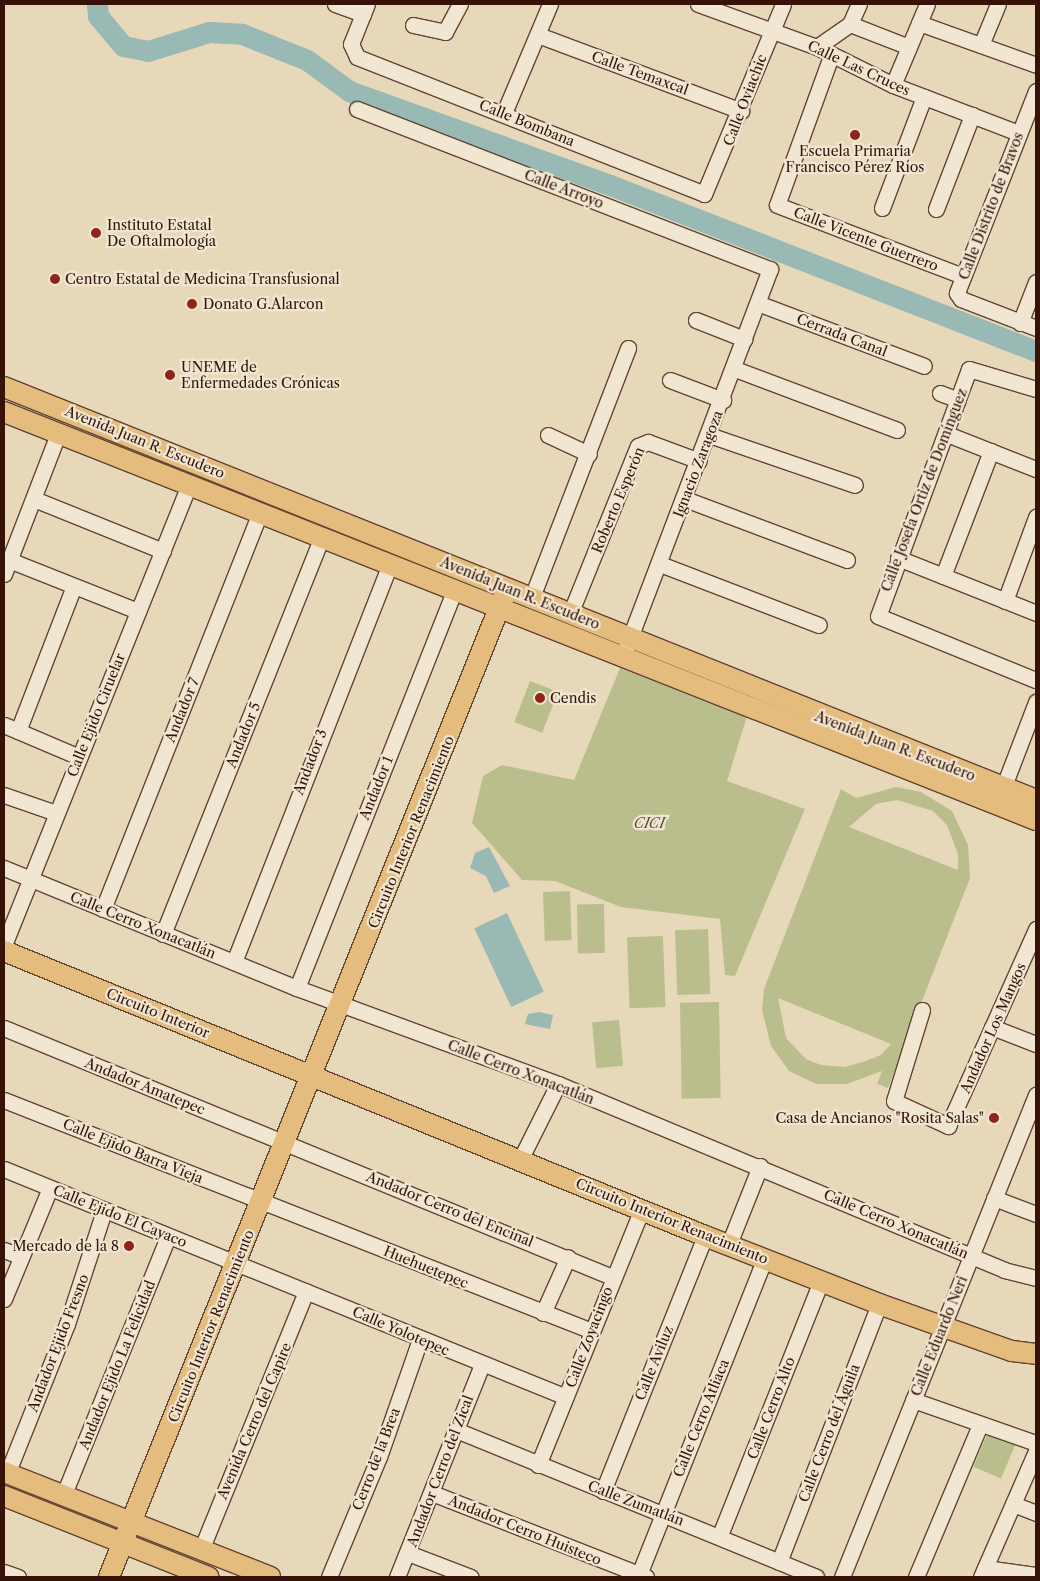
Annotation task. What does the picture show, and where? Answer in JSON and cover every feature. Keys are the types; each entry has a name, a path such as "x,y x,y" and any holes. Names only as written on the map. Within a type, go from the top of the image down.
{"main road":[{"name":"Avenida Juan R. Escudero","path":"4,388 508,587 630,638 816,725"},
{"name":"Avenida Juan R. Escudero","path":"4,412 390,562 622,657 816,725 1000,796 1036,820"},
{"path":"421,575 429,555"},
{"name":"Circuito Interior Renacimiento","path":"109,1577 342,1006 508,587"},
{"name":"Avenida Juan R. Escudero","path":"1000,796 1036,800"},
{"name":"Circuito Interior","path":"4,951 313,1076"},
{"name":"Circuito Interior Renacimiento","path":"313,1076 705,1236 879,1304 1012,1350 1036,1354"},
{"path":"5,1473 64,1494 270,1577"},
{"path":"4,1496 200,1576"}],"street":[{"path":"335,4 365,9"},
{"path":"413,25 445,32 460,4"},
{"path":"504,113 550,4"},
{"name":"Calle Las Cruces","path":"698,4 817,47 893,85 1019,133"},
{"name":"Calle Oviachic","path":"704,194 741,111 783,4"},
{"path":"817,47 850,24 858,4"},
{"path":"893,85 927,4"},
{"path":"981,45 998,4"},
{"name":"Calle Bombana","path":"365,9 351,52 704,194"},
{"path":"919,23 1036,65"},
{"path":"850,24 909,47"},
{"name":"Calle Temaxcal","path":"538,35 741,111"},
{"name":"Calle Vicente Guerrero","path":"832,56 777,205 963,276"},
{"name":"Calle Distrito de Bravos","path":"1020,323 957,293 1036,91"},
{"path":"882,208 924,97"},
{"name":"Calle Arroyo","path":"357,109 770,269"},
{"path":"936,209 972,115"},
{"name":"Ignacio Zaragoza","path":"622,657 710,435 735,369 744,339 760,304 770,269"},
{"path":"1036,282 1020,323 1036,328"},
{"name":"Cerrada Canal","path":"760,304 924,366"},
{"path":"696,320 744,339"},
{"path":"532,597 589,454 628,348"},
{"name":"Calle Josefa Ortiz de Domínguez","path":"1036,389 974,368 966,375 947,434 898,558 878,616 1036,680"},
{"path":"735,369 897,430"},
{"path":"670,380 723,400"},
{"path":"940,393 958,400"},
{"path":"58,434 7,567 74,586 138,611"},
{"path":"947,434 1036,469"},
{"path":"548,435 589,454"},
{"path":"710,435 855,485"},
{"name":"Roberto Esperón","path":"570,614 638,446 648,442 699,461"},
{"path":"943,576 991,451"},
{"name":"Calle Ejido Ciruelar","path":"4,945 189,485"},
{"path":"34,499 163,550"},
{"path":"685,499 847,560"},
{"name":"Andador 7","path":"103,909 260,512"},
{"path":"1005,600 1036,517"},
{"name":"Andador 5","path":"163,934 322,536"},
{"path":"898,558 1036,613"},
{"name":"Andador 3","path":"234,962 390,562"},
{"path":"660,564 819,624"},
{"path":"18,731 74,586"},
{"name":"Andador 1","path":"297,988 455,588"},
{"path":"1000,796 1036,702"},
{"path":"4,725 79,757"},
{"path":"4,795 56,813"},
{"name":"Calle Cerro Xonacatlán","path":"4,868 342,1006 558,1084 760,1166 972,1256 1036,1278"},
{"name":"Andador Los Mangos","path":"922,1010 894,1101 948,1126 1036,929"},
{"path":"992,1027 1036,1044"},
{"name":"Andador Amatepec","path":"4,1028 287,1141"},
{"path":"520,1160 558,1084"},
{"name":"Calle Eduardo Neri","path":"842,1577 913,1400 941,1324 972,1256 994,1198 1033,1114 1036,1095"},
{"name":"Calle Ejido Barra Vieja","path":"4,1100 262,1202"},
{"name":"Andador Cerro del Encinal","path":"287,1141 612,1276"},
{"path":"729,1244 760,1166"},
{"name":"Calle Ejido El Cayaco","path":"4,1169 104,1211 237,1262"},
{"path":"4,1299 20,1256 50,1188"},
{"path":"994,1198 1036,1214"},
{"name":"Huehuetepec","path":"262,1202 592,1331"},
{"name":"Calle Zoyacingo","path":"538,1465 612,1276 642,1209"},
{"name":"Andador Ejido Fresno","path":"5,1473 67,1324 104,1211"},
{"name":"Andador Ejido La Felicidad","path":"64,1494 168,1236"},
{"name":"Calle Aviluz","path":"603,1491 705,1236"},
{"path":"4,1250 20,1256"},
{"path":"543,1313 568,1257"},
{"name":"Calle Cerro Atliaca","path":"641,1576 662,1513 765,1258"},
{"name":"Calle Yolotepec","path":"237,1262 482,1365 566,1397"},
{"name":"Calle Cerro Alto","path":"720,1535 821,1281"},
{"name":"Avenida Cerro del Capire","path":"200,1550 306,1291"},
{"name":"Calle Cerro del Águila","path":"779,1562 879,1304"},
{"name":"Cerro de la Brea","path":"329,1577 379,1457 420,1338"},
{"name":"Andador Cerro del Zical","path":"397,1577 482,1365"},
{"path":"913,1400 1036,1443"},
{"path":"916,1577 980,1425"},
{"name":"Calle Zumatlán","path":"456,1430 603,1491 720,1535 816,1577"},
{"path":"1036,1451 983,1573 1036,1575"},
{"name":"Andador Cerro Huisteco","path":"432,1493 641,1576"},
{"path":"1013,1504 1036,1513"},
{"path":"408,1553 470,1577"},
{"path":"4,1572 18,1577"}],"green space":[{"name":"CICI","path":"620,668 747,716 727,781 805,809 735,976 725,975 720,919 621,907 555,881 522,880 472,823 483,776 502,765 574,780"},
{"path":"530,681 558,692 542,733 514,722"},
{"path":"896,787 921,792 952,811 968,845 970,878 888,1088 877,1084 882,1071 847,1084 816,1084 789,1071 771,1046 762,1010 764,989 841,789 856,798","holes":["897,800 933,811 947,825 958,854 958,870 849,827 876,804","778,998 891,1044 881,1055 845,1067 821,1065 806,1059 786,1038"]},
{"path":"570,891 572,940 545,941 543,892"},
{"path":"577,904 604,904 605,953 578,953"},
{"path":"708,929 710,994 677,995 675,930"},
{"path":"663,936 665,1007 629,1008 627,937"},
{"path":"719,1002 721,1098 682,1099 680,1003"},
{"path":"619,1020 623,1066 596,1068 592,1022"},
{"path":"989,1430 1017,1442 1001,1479 973,1467"}],"water":[{"path":"489,847 510,886 494,893 486,876 470,868 475,853"},
{"path":"507,913 544,992 511,1007 474,928"},
{"path":"539,1012 553,1015 550,1029 525,1024 528,1014"}],"waterway":[{"path":"97,4 98,16 123,46 148,51 209,32 242,34 307,60 349,91 610,185 1036,351"}],"place":[{"name":"Escuela Primaria Francisco Pérez Ríos","path":"855,135"},
{"name":"Instituto Estatal De Oftalmología","path":"96,233"},
{"name":"Centro Estatal de Medicina Transfusional","path":"55,279"},
{"name":"Donato G.Alarcon","path":"192,304"},
{"name":"UNEME de Enfermedades Crónicas","path":"170,375"},
{"name":"Cendis","path":"540,698"},
{"name":"Casa de Ancianos \"Rosita Salas\"","path":"994,1118"},
{"name":"Mercado de la 8","path":"129,1246"}]}
